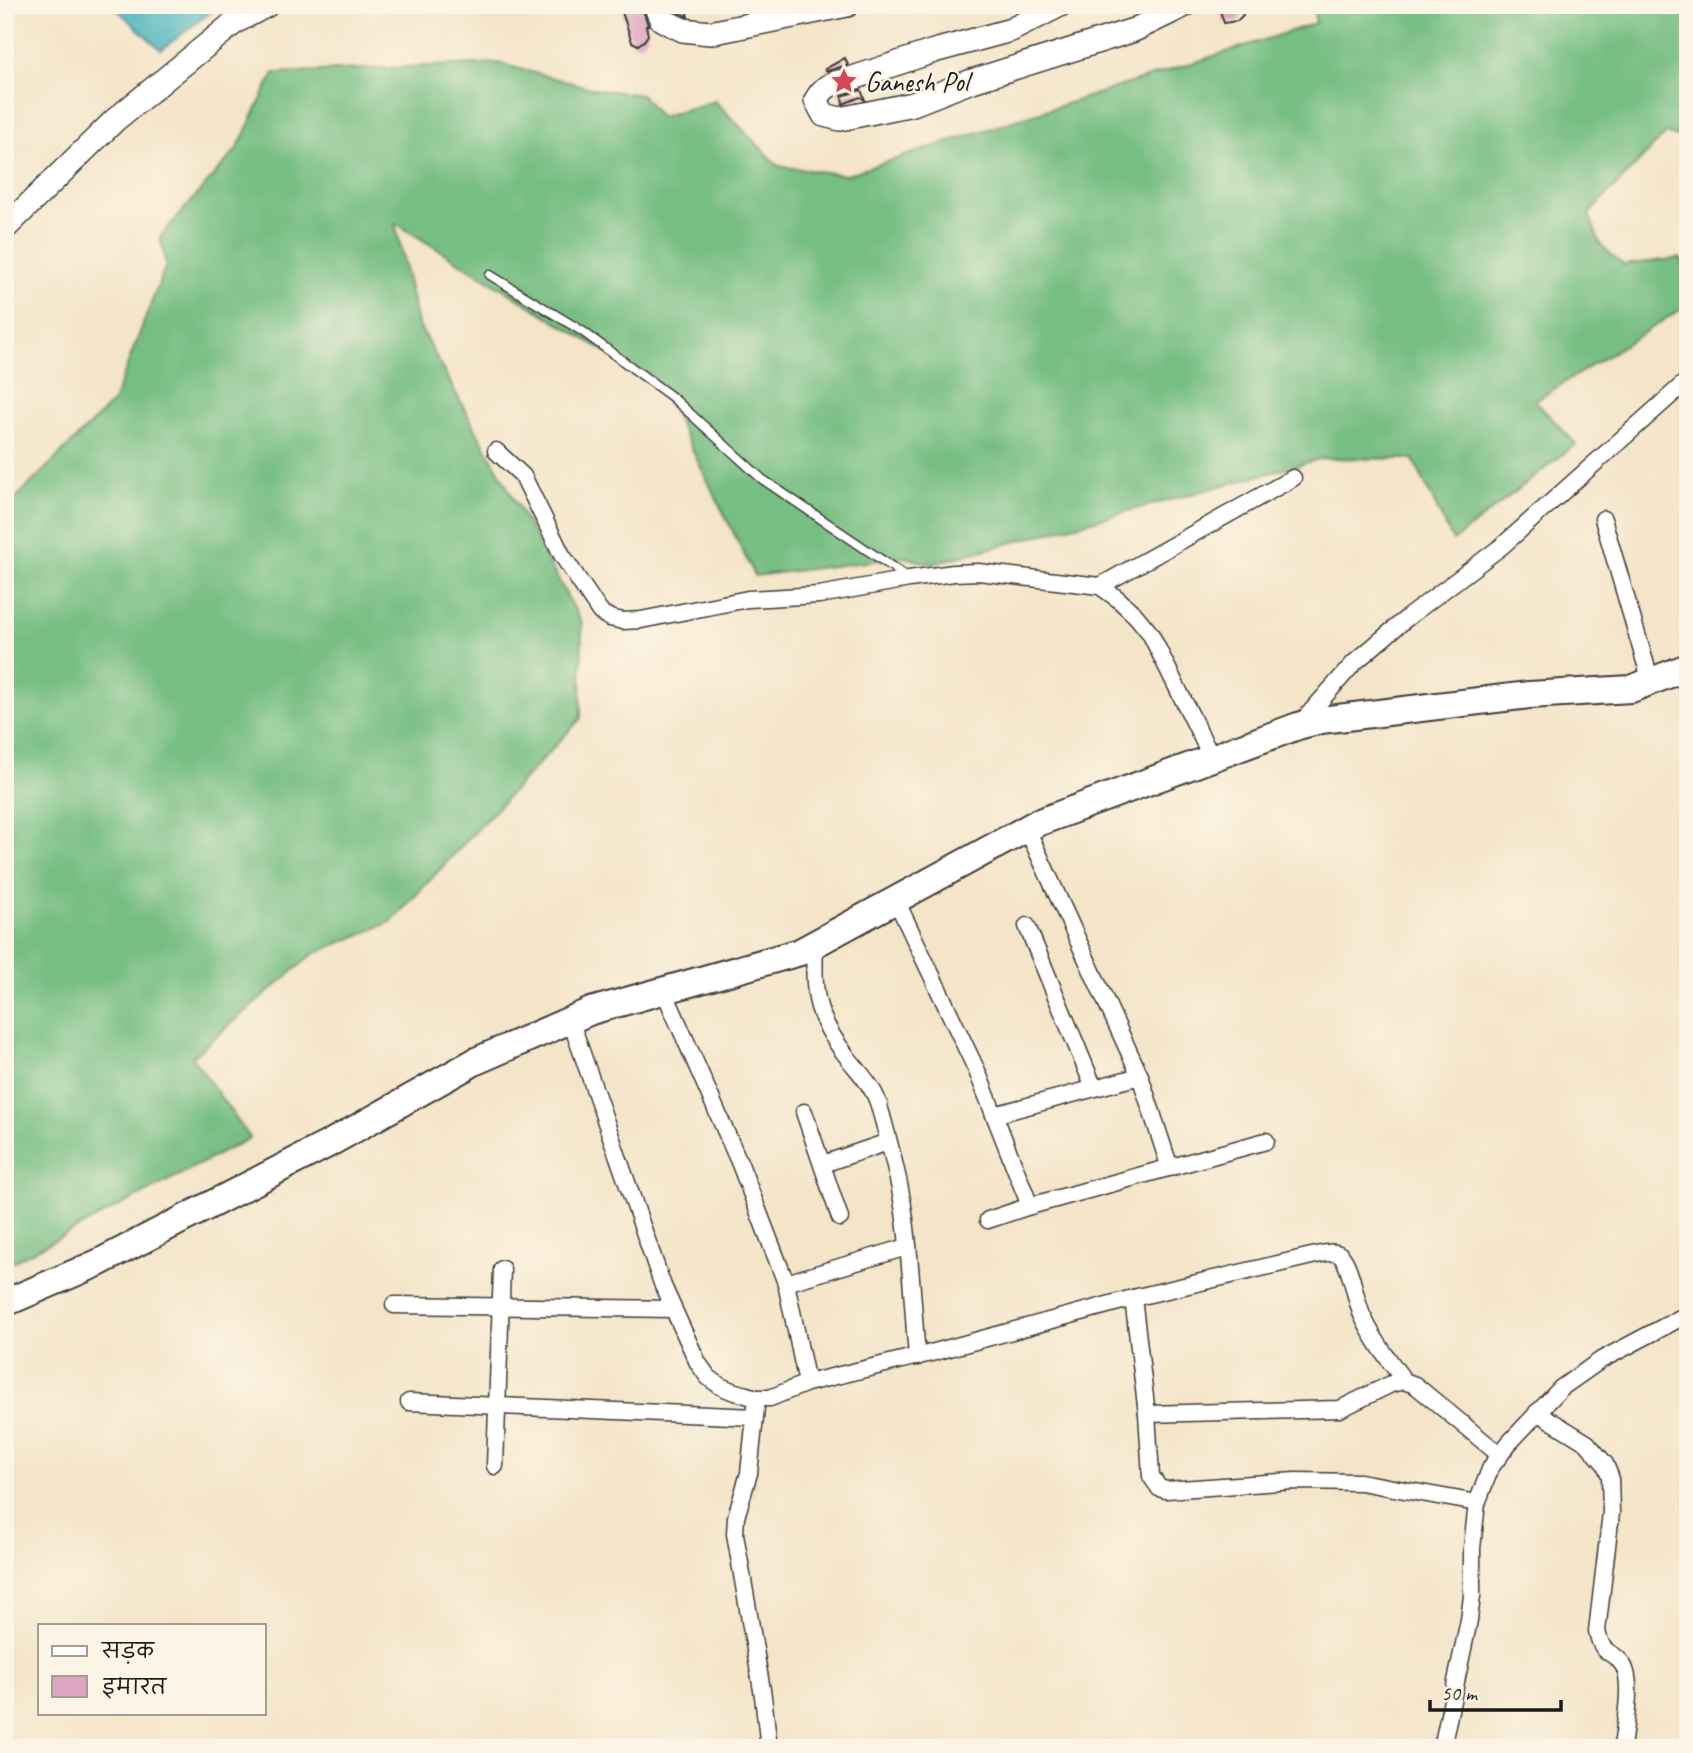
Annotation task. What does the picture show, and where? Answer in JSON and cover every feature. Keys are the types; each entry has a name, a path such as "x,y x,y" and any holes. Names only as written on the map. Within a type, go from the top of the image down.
{"main road":[{"path":"5,1303 98,1263 330,1143 476,1061 591,1010 800,952 1027,829 1212,758 1321,720 1529,695 1631,689 1688,667"}],"street":[{"path":"5,228 14,213 115,120 235,22 267,5"},
{"path":"655,5 660,19 683,30 710,33 847,5"},
{"path":"1060,5 1011,30 975,38 831,83 816,100 824,115 840,119 913,104 969,82 1134,30 1185,5"},
{"path":"1298,726 1354,663 1408,617 1502,546 1688,380"},
{"path":"496,452 523,476 562,555 600,612 623,621 641,620 748,599 819,595 954,573 978,572 1100,586 1136,615 1150,633 1212,758"},
{"path":"1100,586 1293,478"},
{"path":"1603,519 1651,682"},
{"path":"1027,829 1140,1076 1170,1168"},
{"path":"895,900 958,1030 1030,1206"},
{"path":"1027,926 1094,1088"},
{"path":"815,944 813,984 819,1011 839,1046 871,1086 888,1142 904,1211 917,1357"},
{"path":"664,991 740,1164 786,1283 807,1383"},
{"path":"569,1020 652,1258 698,1363 719,1386 757,1398 770,1398 807,1383 917,1357 1133,1298 1336,1252 1341,1255 1345,1264 1361,1313 1370,1331 1404,1381"},
{"path":"994,1115 1140,1076"},
{"path":"804,1112 840,1218"},
{"path":"823,1164 888,1142"},
{"path":"988,1220 1030,1206 1266,1142"},
{"path":"786,1283 907,1247"},
{"path":"495,1466 502,1269"},
{"path":"1133,1298 1147,1414 1151,1476 1159,1488 1166,1490 1295,1480 1360,1482 1478,1503"},
{"path":"394,1305 673,1308"},
{"path":"1442,1748 1469,1620 1472,1548 1479,1493 1491,1467 1561,1388 1591,1366 1688,1314"},
{"path":"1147,1414 1340,1409 1391,1384 1404,1381 1415,1385 1500,1455"},
{"path":"757,1398 749,1473 736,1517 735,1534 763,1696 769,1748"},
{"path":"409,1402 755,1417"},
{"path":"1537,1412 1587,1443 1605,1464 1610,1476 1612,1513 1597,1631 1600,1644 1608,1654 1620,1660 1625,1669 1627,1693 1622,1748"}],"lane":[{"path":"490,275 582,331 672,397 762,479 909,579"}],"green space":[{"path":"1312,5 1688,5 1688,141 1666,133 1589,214 1600,244 1623,265 1680,258 1688,276 1688,296 1683,308 1535,401 1576,444 1453,541 1413,459 1324,458 932,564 904,557 755,576 660,385 395,223 418,324 582,623 581,718 391,922 313,954 192,1057 250,1138 5,1266 5,509 113,402 166,265 160,237 237,149 274,73 498,63 594,89 642,95 660,117 715,101 778,166 846,175 1316,23"}],"water":[{"path":"112,5 220,5 161,50"}],"building":[{"path":"641,5 648,25 648,35 638,45 632,42 622,12"},
{"path":"670,5 685,5 688,17 672,9"},
{"path":"1218,5 1239,5 1243,9 1243,15 1237,21 1224,23"},
{"path":"845,58 848,65 827,71 825,69"},
{"path":"861,90 865,100 860,97 843,104 842,96"}],"place":[{"name":"Ganesh Pol","path":"844,81"}]}
